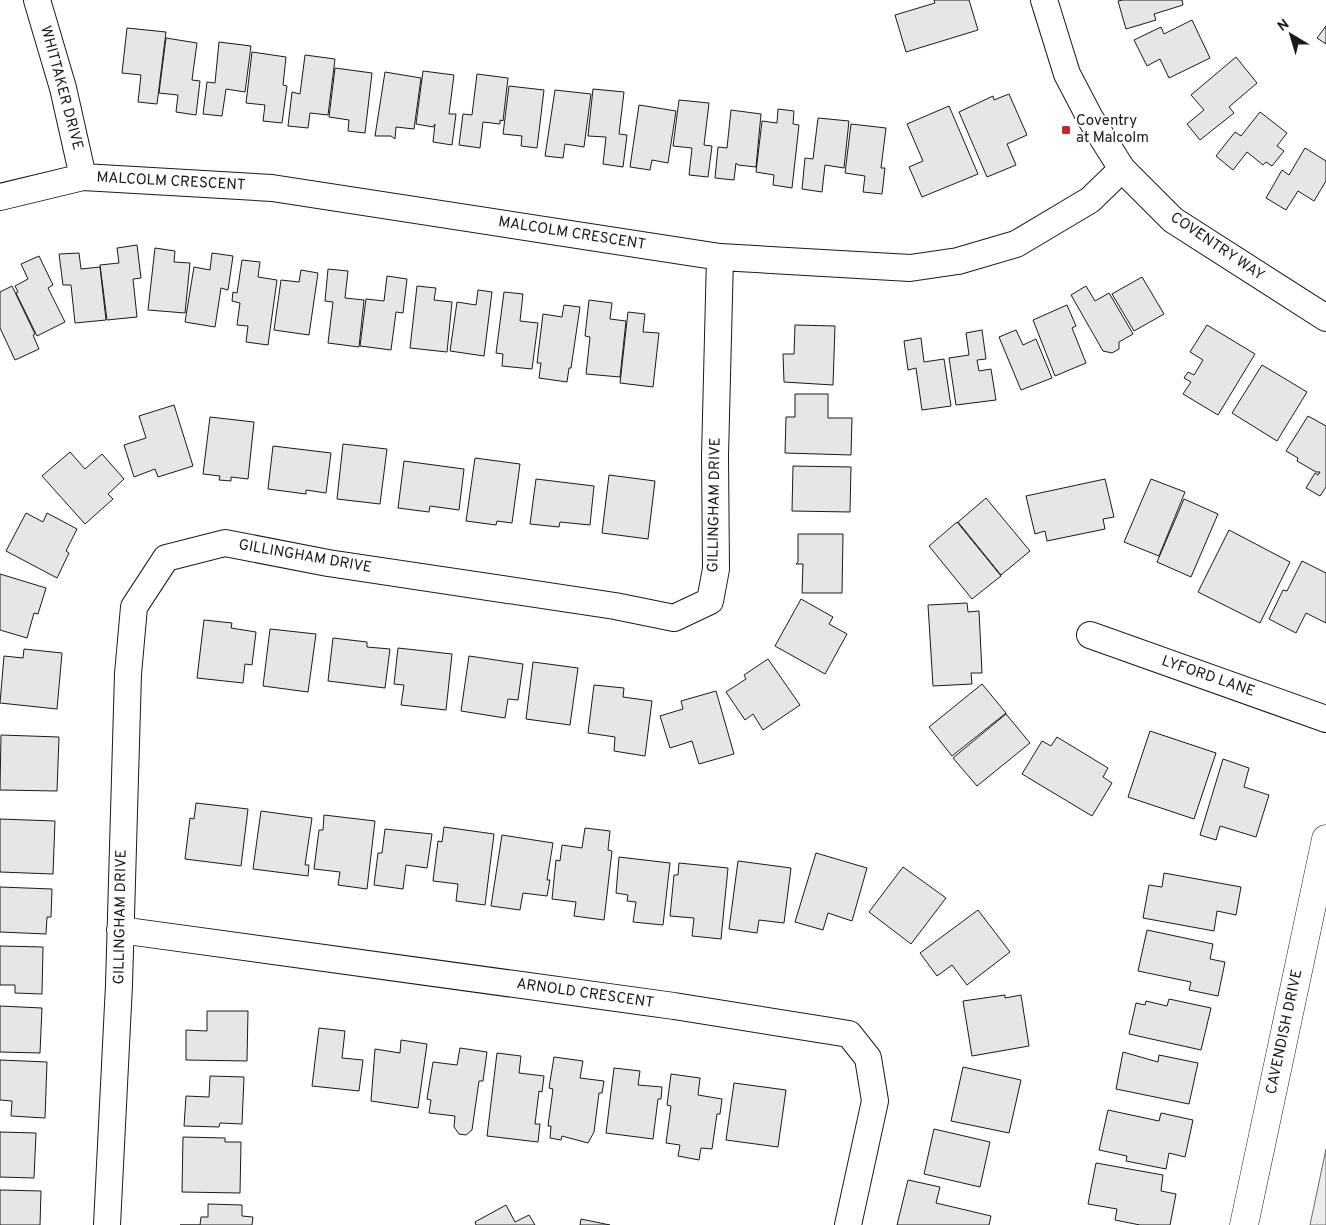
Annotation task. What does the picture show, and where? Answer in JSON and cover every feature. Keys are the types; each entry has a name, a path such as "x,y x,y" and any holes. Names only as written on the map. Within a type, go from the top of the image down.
{"street":[{"name":"WHITTAKER DRIVE","path":"37,0 63,88 83,177"},
{"name":"COVENTRY WAY","path":"1044,0 1067,74 1090,118 1122,169 1173,220 1326,318"},
{"name":"MALCOLM CRESCENT","path":"0,197 83,177 272,188 720,257 910,268 958,261 1016,244 1090,200 1122,169"},
{"name":"GILLINGHAM DRIVE","path":"107,1225 120,985 128,674 134,608 166,558 225,543 328,563 615,606 674,618 710,601 716,569 715,456 720,257"},
{"name":"LYFORD LANE","path":"1090,636 1326,719"},
{"name":"CAVENDISH DRIVE","path":"1244,1225 1326,840"},
{"name":"ARNOLD CRESCENT","path":"120,930 674,1006 849,1034 868,1058 876,1101 848,1225"}],"shaded area":[{"path":"1326,1149 1326,1225 1310,1225"}],"building":[{"path":"934,0 969,0 978,30 906,52 895,15 935,3"},
{"path":"1182,0 1183,5 1154,14 1156,20 1126,29 1118,1"},
{"path":"1192,20 1210,58 1169,78 1160,59 1147,66 1134,40 1161,27 1164,34"},
{"path":"1326,26 1326,44 1317,38"},
{"path":"127,28 166,32 157,104 138,102 141,75 122,73"},
{"path":"166,38 197,43 192,80 200,81 196,115 176,112 178,95 159,93"},
{"path":"219,42 251,46 245,92 226,89 222,116 203,114 207,82 215,83"},
{"path":"252,52 286,57 283,85 287,86 282,123 263,121 265,105 246,103"},
{"path":"305,55 335,59 328,115 310,113 308,128 288,126 292,92 300,94"},
{"path":"1236,57 1257,83 1229,107 1234,113 1200,140 1187,124 1204,110 1191,95"},
{"path":"335,68 372,73 365,133 348,131 349,120 329,117"},
{"path":"423,71 454,75 449,114 456,114 452,145 433,142 435,124 433,127 416,124"},
{"path":"385,72 421,78 414,129 396,127 395,139 391,136 375,136"},
{"path":"477,74 508,78 503,121 500,120 500,124 483,122 480,148 459,145 463,114 472,115"},
{"path":"509,86 544,90 537,148 521,146 522,136 503,134"},
{"path":"593,89 624,92 619,134 627,135 623,167 603,164 606,137 588,136"},
{"path":"555,90 591,94 584,147 565,144 563,158 545,156"},
{"path":"1009,94 1027,135 1007,144 1016,165 987,177 959,112 993,96 994,100"},
{"path":"679,100 709,103 704,145 712,146 708,177 689,175 692,148 673,146"},
{"path":"639,105 676,111 668,163 652,160 650,170 630,167"},
{"path":"949,106 978,174 922,197 909,167 923,161 907,124"},
{"path":"778,109 794,111 793,124 799,125 792,188 773,185 774,175 756,172 762,121 777,123"},
{"path":"731,110 761,114 756,167 738,165 736,163 734,180 715,178 718,147 727,148"},
{"path":"1260,112 1287,133 1277,146 1284,151 1272,166 1266,162 1263,165 1247,152 1233,170 1216,156 1235,132 1241,136"},
{"path":"818,118 849,121 844,168 825,165 822,192 802,189 805,158 813,159"},
{"path":"851,124 886,128 881,168 885,168 882,194 863,192 865,176 845,173"},
{"path":"1305,148 1326,161 1326,181 1314,201 1298,191 1286,210 1266,198 1282,170 1289,175"},
{"path":"137,245 141,278 133,279 137,317 107,320 100,265 119,263 117,248"},
{"path":"155,248 175,251 174,262 190,263 185,313 148,310"},
{"path":"79,253 81,269 100,267 106,320 75,323 71,285 63,285 59,254"},
{"path":"212,253 233,256 228,290 221,288 215,327 185,322 194,267 210,270"},
{"path":"39,256 53,285 48,288 65,322 37,336 16,293 18,292 15,286 28,279 21,264"},
{"path":"242,260 260,262 258,277 277,280 268,345 246,342 248,326 237,325 240,303 232,301 233,292 237,293"},
{"path":"328,269 348,271 345,298 364,300 359,347 328,343 333,302 325,301"},
{"path":"301,270 318,273 309,335 274,330 281,280 299,282"},
{"path":"387,276 407,279 403,313 396,312 391,350 360,346 366,299 384,301"},
{"path":"1142,277 1164,314 1134,331 1112,294"},
{"path":"12,286 35,334 33,335 39,349 15,360 0,328 0,292"},
{"path":"417,286 436,288 434,300 452,302 447,352 410,348"},
{"path":"1086,286 1095,301 1109,293 1133,334 1119,342 1119,349 1112,353 1103,351 1071,295"},
{"path":"478,290 492,292 484,356 450,351 457,302 476,305"},
{"path":"504,292 523,294 520,321 538,323 532,369 502,366 503,354 496,353"},
{"path":"589,300 612,303 610,319 626,321 620,377 586,374 590,337 585,336"},
{"path":"564,305 580,307 571,368 569,368 567,382 539,378 541,363 537,363 543,314 562,317"},
{"path":"1067,305 1076,326 1072,328 1086,363 1055,376 1033,320"},
{"path":"628,312 645,314 643,332 659,333 653,387 620,383"},
{"path":"795,325 835,326 833,385 784,382 783,354 794,354"},
{"path":"1207,325 1255,354 1218,415 1183,394 1191,382 1184,378 1188,372 1194,375 1203,360 1190,352"},
{"path":"982,330 986,359 977,360 979,371 991,369 996,400 956,405 949,358 969,355 966,333"},
{"path":"1016,330 1023,345 1036,339 1052,378 1021,390 999,337"},
{"path":"921,338 924,362 944,359 951,406 922,410 916,368 908,370 904,341"},
{"path":"1262,365 1307,392 1277,441 1232,413"},
{"path":"795,394 828,394 828,418 852,418 851,455 785,453 786,417 795,417"},
{"path":"174,405 193,466 158,477 155,469 134,477 124,445 146,438 139,416"},
{"path":"1308,416 1326,426 1326,487 1320,496 1306,488 1315,473 1318,475 1320,472 1316,472 1297,461 1298,458 1286,451"},
{"path":"210,417 254,422 248,479 231,477 231,481 219,480 220,476 203,474"},
{"path":"343,444 387,449 380,504 337,499"},
{"path":"273,446 331,453 326,493 306,490 306,494 268,489"},
{"path":"70,452 85,469 102,454 124,479 108,494 113,499 85,524 42,476"},
{"path":"475,458 520,464 512,523 497,521 496,525 466,521"},
{"path":"404,461 464,469 459,510 430,506 429,512 398,508"},
{"path":"793,466 851,467 850,512 792,511"},
{"path":"609,475 655,481 648,539 602,533"},
{"path":"536,479 594,486 590,525 560,522 559,527 530,524"},
{"path":"1105,479 1114,517 1103,519 1105,529 1047,541 1045,531 1035,534 1026,496"},
{"path":"1151,479 1185,492 1159,556 1124,542"},
{"path":"986,498 1030,551 1001,575 958,522"},
{"path":"1184,499 1218,514 1191,577 1157,562"},
{"path":"26,513 43,522 47,513 77,529 66,551 69,553 57,578 6,551"},
{"path":"957,522 1001,576 972,599 929,546"},
{"path":"1229,530 1290,562 1260,623 1198,592"},
{"path":"798,534 843,534 842,593 802,593 803,564 796,564 798,562"},
{"path":"1302,561 1326,573 1326,623 1306,613 1296,633 1269,619 1283,590 1287,591"},
{"path":"0,574 46,588 38,614 34,613 27,638 0,630"},
{"path":"801,599 833,617 829,624 847,634 825,674 775,646"},
{"path":"967,603 968,612 979,611 982,673 971,673 972,684 933,686 928,605"},
{"path":"204,620 232,623 231,628 256,632 252,665 245,664 243,683 197,678"},
{"path":"270,629 316,634 308,692 263,686"},
{"path":"333,638 367,642 367,647 390,649 385,688 328,681"},
{"path":"398,648 452,654 446,710 401,705 404,685 394,684"},
{"path":"24,649 62,653 57,709 0,703 4,656 23,658"},
{"path":"469,656 523,664 518,700 508,699 505,718 461,711"},
{"path":"768,659 800,705 763,730 753,714 745,720 726,692 746,679 744,675"},
{"path":"533,662 578,668 570,725 526,719"},
{"path":"982,684 1006,713 952,756 929,727"},
{"path":"594,685 624,688 623,697 652,701 645,756 614,751 615,737 588,733"},
{"path":"716,691 734,754 699,764 692,741 670,748 660,716 683,709 681,701"},
{"path":"1006,714 1030,743 977,786 953,758"},
{"path":"1150,731 1216,753 1194,819 1128,797"},
{"path":"1,735 59,737 57,791 0,790"},
{"path":"1057,737 1108,768 1103,777 1112,783 1092,816 1022,774 1042,741 1051,746"},
{"path":"1223,759 1249,768 1244,787 1269,795 1256,837 1220,826 1216,840 1200,835"},
{"path":"196,803 248,809 241,866 185,859 190,818 194,819"},
{"path":"261,811 312,818 305,865 309,865 308,876 253,869"},
{"path":"324,815 375,821 367,889 338,885 340,872 314,869 319,830 323,830"},
{"path":"0,819 55,821 53,874 0,872"},
{"path":"444,827 494,834 485,905 456,901 458,884 433,881 438,841 442,842"},
{"path":"585,828 610,831 608,850 612,851 604,920 574,916 576,902 552,899 556,860 560,861 562,845 582,848"},
{"path":"385,829 432,834 427,868 406,865 403,889 374,885 378,853 382,853"},
{"path":"502,835 553,843 547,880 550,880 547,896 523,893 520,910 491,906"},
{"path":"816,853 867,868 852,921 828,913 823,930 795,922"},
{"path":"619,857 670,863 663,925 633,922 636,902 627,901 628,895 616,893"},
{"path":"738,861 791,868 784,923 759,920 757,933 729,929"},
{"path":"679,863 728,868 721,939 692,936 694,918 670,916 674,875 678,875"},
{"path":"903,867 946,898 911,944 869,912"},
{"path":"1164,873 1241,887 1236,915 1217,911 1214,931 1143,918 1149,885 1162,887"},
{"path":"0,887 52,889 51,917 47,917 46,934 0,932"},
{"path":"978,910 1010,952 967,985 952,965 937,976 920,953"},
{"path":"1147,930 1213,944 1210,959 1225,962 1218,996 1189,990 1191,982 1138,971"},
{"path":"0,946 43,947 42,994 15,993 15,985 0,985"},
{"path":"1005,995 1005,998 1021,995 1029,1046 972,1056 963,1001"},
{"path":"1169,999 1211,1008 1201,1050 1129,1034 1136,1003 1145,1005 1146,1001 1167,1006"},
{"path":"0,1006 42,1008 40,1053 0,1052"},
{"path":"207,1011 248,1011 247,1061 186,1060 186,1030 207,1031"},
{"path":"319,1028 345,1031 342,1058 363,1060 359,1091 312,1086"},
{"path":"401,1040 427,1044 418,1108 371,1101 375,1049 400,1053"},
{"path":"460,1048 487,1052 483,1081 479,1081 472,1130 466,1135 459,1134 454,1127 455,1116 429,1113 431,1100 427,1099 433,1062 457,1065"},
{"path":"1123,1052 1158,1062 1159,1055 1198,1063 1189,1104 1116,1089"},
{"path":"497,1053 521,1056 519,1073 544,1076 542,1092 539,1091 535,1124 540,1124 538,1142 487,1136"},
{"path":"554,1057 583,1061 580,1078 604,1081 602,1093 599,1093 594,1132 588,1143 562,1136 561,1140 550,1138 551,1126 548,1126 553,1089 549,1088"},
{"path":"0,1060 47,1062 45,1118 11,1116 12,1101 0,1100"},
{"path":"963,1067 1021,1080 1009,1133 951,1121"},
{"path":"614,1068 640,1071 638,1085 662,1087 661,1099 658,1099 653,1139 606,1133"},
{"path":"671,1074 700,1078 698,1095 722,1099 720,1114 717,1114 712,1149 701,1148 699,1160 678,1156 680,1145 666,1143 671,1106 667,1105"},
{"path":"210,1076 244,1077 242,1124 220,1123 219,1127 184,1126 186,1096 209,1097"},
{"path":"734,1083 786,1090 778,1147 726,1140"},
{"path":"1108,1110 1159,1121 1161,1113 1193,1120 1185,1157 1169,1153 1166,1169 1126,1161 1127,1156 1099,1150"},
{"path":"934,1129 990,1142 980,1187 924,1174"},
{"path":"0,1132 36,1133 34,1178 0,1177"},
{"path":"183,1137 225,1138 225,1142 241,1142 240,1193 182,1192"},
{"path":"1096,1163 1163,1175 1161,1191 1176,1194 1170,1225 1140,1225 1115,1220 1117,1209 1088,1204"},
{"path":"908,1180 940,1187 936,1203 991,1216 989,1225 897,1225"},
{"path":"0,1190 41,1191 40,1225 0,1225"},
{"path":"208,1204 242,1205 242,1216 253,1217 252,1225 200,1225 201,1217 208,1217"},
{"path":"506,1205 515,1222 529,1215 535,1225 476,1225 475,1222"},
{"path":"581,1219 610,1225 580,1225"}],"place":[{"name":"Coventry at Malcolm","path":"1066,130"}]}
